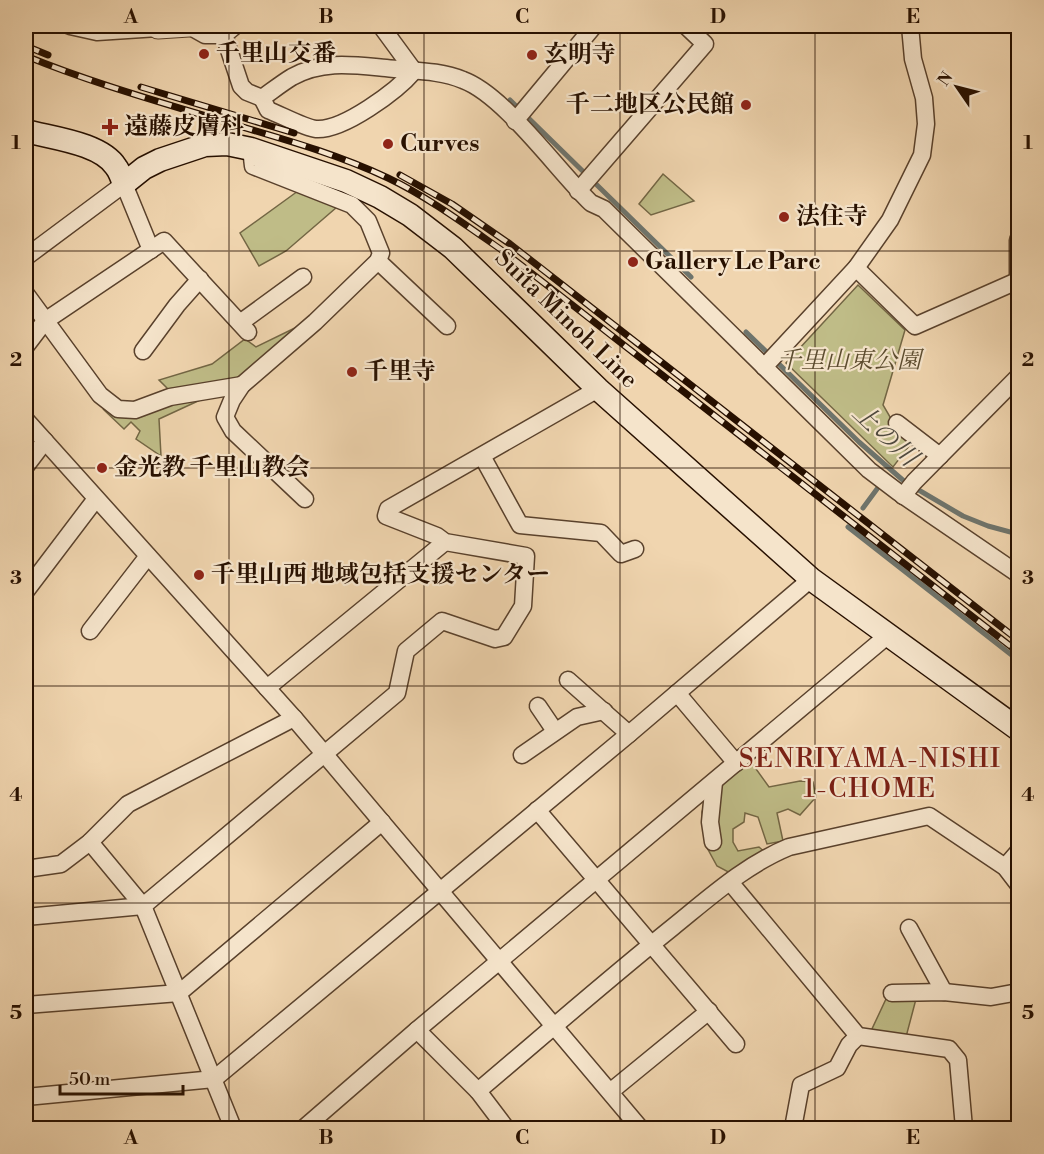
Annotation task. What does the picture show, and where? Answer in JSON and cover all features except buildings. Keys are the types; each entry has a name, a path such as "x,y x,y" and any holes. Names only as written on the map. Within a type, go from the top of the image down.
{"main road":[{"path":"26,131 86,146 105,155 116,166 124,184"},
{"name":"Suita Minoh Line","path":"124,184 144,168 160,160 205,145 227,144 250,149 346,181 380,197 410,215 453,248 598,389 811,579 1018,729"}],"street":[{"path":"70,26 97,32 189,26 205,35 230,30 241,86 247,92 262,98 268,110 316,129 347,122 401,86 414,71"},
{"path":"381,26 414,71"},
{"path":"520,115 594,26"},
{"path":"585,183 705,44 686,26"},
{"path":"770,360 856,268 890,219 922,155 926,124 924,98 913,59 910,26"},
{"path":"262,98 294,76 319,66 342,64 434,72 470,83 520,115 585,183 591,203 604,209 770,360 869,470 909,489 1018,574"},
{"path":"250,149 253,166 352,205 368,221 381,253 378,261 315,322 242,385 225,417 233,431 305,499"},
{"path":"26,257 107,199 124,184 151,250"},
{"path":"856,268 915,326 1018,282 1018,240"},
{"path":"26,346 45,321 164,241 244,328 303,277"},
{"path":"378,261 447,326"},
{"path":"143,351 177,305 200,279"},
{"path":"26,294 100,395 118,409 135,410 170,397 242,385"},
{"path":"909,489 1018,378"},
{"path":"26,917 143,906 397,693 406,651 442,621 495,639 504,637 523,606 526,556 445,542 437,536 386,516 388,509 598,389"},
{"path":"26,420 95,500 294,718 640,1128"},
{"path":"897,423 940,456"},
{"path":"26,466 45,441"},
{"path":"482,456 520,525 601,533 621,554 635,549"},
{"path":"26,591 95,500"},
{"path":"267,688 445,542"},
{"path":"90,631 148,556"},
{"path":"26,1096 214,1079 629,734 811,579"},
{"path":"309,1127 417,1030 887,636"},
{"path":"568,680 629,734"},
{"path":"677,693 736,763"},
{"path":"538,706 555,731"},
{"path":"522,755 577,717 604,711"},
{"path":"26,869 61,864 90,842 128,804 294,718"},
{"path":"712,842 710,822 714,782"},
{"path":"537,810 736,1044"},
{"path":"478,1091 651,945 730,882 771,854 789,847 929,816 1005,867 1018,884"},
{"path":"26,1005 179,993 382,822"},
{"path":"90,842 143,906 233,1128"},
{"path":"1005,867 1018,852"},
{"path":"730,882 858,1036 949,1049 958,1060 964,1128"},
{"path":"909,928 944,992"},
{"path":"892,993 944,992 991,997 1018,992"},
{"path":"610,1092 709,1011"},
{"path":"417,1030 478,1091 500,1126"},
{"path":"793,1128 801,1085 837,1068 849,1045 858,1036"}],"green space":[{"path":"663,174 694,201 651,215 639,204"},
{"path":"298,191 337,207 286,251 259,266 240,233"},
{"name":"千里山東公園","path":"858,285 905,330 883,405 897,429 913,441 893,467 786,363"},
{"path":"299,326 238,378 168,389 159,380 212,364 245,339 256,347"},
{"path":"211,395 159,419 161,456 136,439 140,431 131,422 124,429 103,409 112,413 173,400"},
{"path":"751,762 769,787 800,781 813,782 816,797 800,815 788,809 777,813 783,841 767,844 758,817 745,813 744,822 733,829 733,842 738,851 759,847 767,854 732,874 717,866 705,844 702,812 708,791 724,769"},
{"path":"886,999 916,999 906,1037 871,1031"}],"waterway":[{"name":"上の川","path":"510,100 691,277"},
{"name":"上の川","path":"746,332 859,442 905,482 963,516 1018,534"},
{"path":"863,508 877,489"},
{"path":"848,527 1018,660"}],"railway":[{"path":"26,46 48,55"},
{"path":"26,56 126,92 330,154 369,169 418,194 503,251 1018,652"},
{"path":"141,87 294,133"},
{"path":"400,175 452,204 510,244 1018,640"}],"place":[{"name":"千里山交番","path":"204,54"},
{"name":"玄明寺","path":"532,55"},
{"name":"千二地区公民館","path":"746,105"},
{"name":"遠藤皮膚科","path":"110,127"},
{"name":"Curves","path":"388,144"},
{"name":"法住寺","path":"784,217"},
{"name":"Gallery Le Parc","path":"633,262"},
{"name":"千里寺","path":"352,372"},
{"name":"金光教 千里山教会","path":"102,468"},
{"name":"千里山西 地域包括支援センター","path":"199,575"}],"district":[{"name":"SENRIYAMA-NISHI 1-CHOME","path":"870,774"}]}
